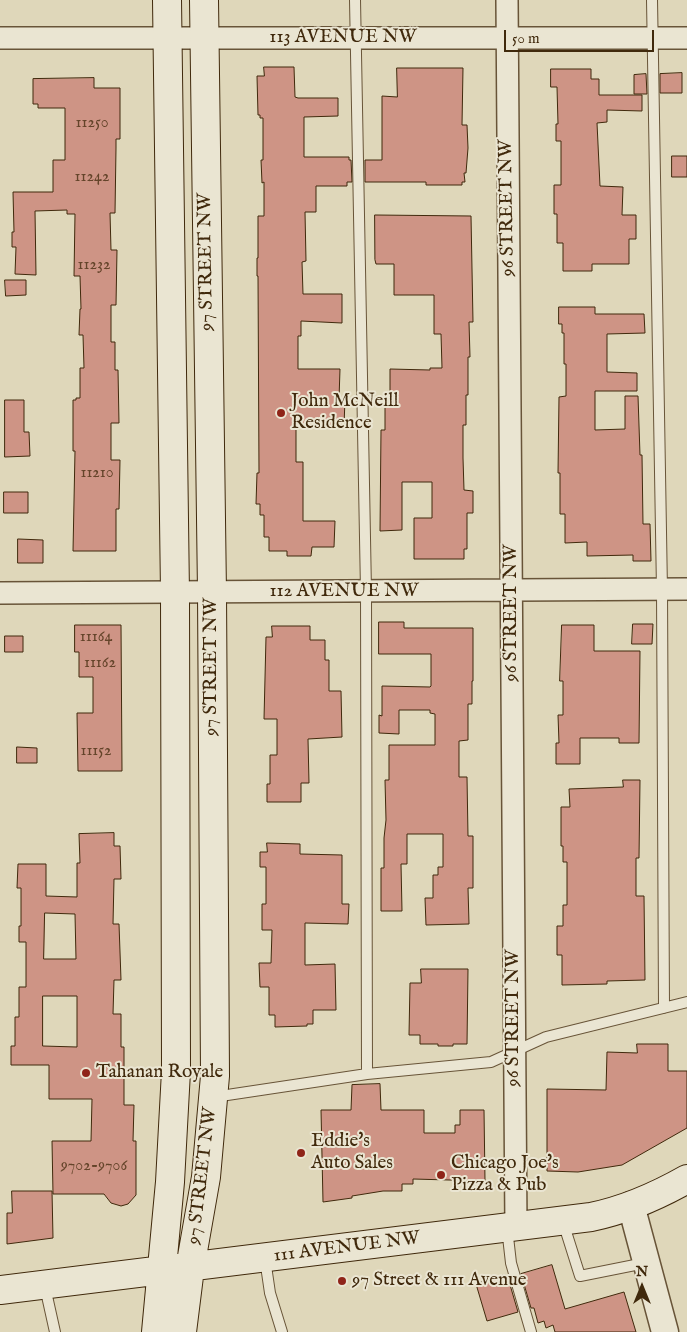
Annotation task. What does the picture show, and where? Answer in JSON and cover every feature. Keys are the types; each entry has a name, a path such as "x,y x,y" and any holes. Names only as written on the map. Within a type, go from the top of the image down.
{"main road":[{"name":"97 STREET NW","path":"156,1332 170,1182 176,1071 174,593 167,0"},
{"name":"97 STREET NW","path":"182,1332 190,1268 206,1177 215,1076 212,592 203,38 204,0"},
{"name":"111 AVENUE NW","path":"0,1290 161,1272 562,1221 604,1214 631,1205 687,1179"}],"street":[{"name":"96 STREET NW","path":"507,0 514,1053 512,1227"},
{"name":"113 AVENUE NW","path":"0,38 687,38"},
{"name":"112 AVENUE NW","path":"0,593 687,590"},
{"path":"631,1205 665,1332"}],"lane":[{"path":"355,0 354,38 366,591 367,1074"},
{"path":"652,0 662,590 664,1008"},
{"path":"213,1097 367,1074 490,1062 514,1053 546,1037 687,1002"},
{"path":"562,1221 580,1276 645,1263"},
{"path":"512,1227 511,1263 530,1332"},
{"path":"265,1259 270,1293 282,1332"},
{"path":"44,1284 55,1332"}],"building":[{"path":"264,67 294,67 295,97 338,98 338,116 304,117 304,157 349,157 349,160 351,160 352,182 347,182 347,186 316,186 316,212 305,212 306,261 302,262 303,294 342,294 342,323 301,321 301,336 298,336 298,369 340,369 339,399 345,399 344,426 296,426 296,462 303,462 303,521 335,521 334,547 312,547 311,556 287,556 287,551 269,551 269,537 264,537 264,515 260,515 260,504 256,504 257,473 259,473 258,216 264,216 264,182 262,183 261,160 263,160 263,118 260,118 260,115 258,115 257,76 264,76"},
{"path":"397,68 463,68 462,125 467,125 468,148 466,173 464,173 465,182 462,182 462,185 426,185 426,182 365,182 365,160 382,160 382,96 397,97"},
{"path":"551,69 591,69 591,79 599,79 599,95 642,95 642,111 607,110 607,122 597,123 600,186 623,187 622,215 636,215 636,239 629,239 629,264 592,264 592,271 563,271 563,243 557,243 557,214 554,214 554,185 561,185 561,141 556,141 556,124 558,124 557,87 551,87"},
{"path":"682,73 682,93 660,93 660,74"},
{"path":"646,74 647,94 634,94 634,75"},
{"path":"94,78 94,88 120,88 120,139 116,139 115,213 110,213 111,250 117,250 116,305 111,305 111,342 115,342 115,370 118,370 119,423 111,423 111,460 120,460 119,509 116,509 116,551 73,551 75,451 73,451 73,400 80,398 80,368 84,368 83,335 79,335 81,309 80,276 74,276 75,214 67,214 67,210 35,211 36,275 15,274 16,247 12,247 12,232 14,232 13,192 53,192 53,160 65,160 65,108 38,108 38,104 33,104 33,79"},
{"path":"672,156 687,156 687,177 672,177"},
{"path":"375,215 471,216 473,322 469,322 470,357 468,357 466,425 463,425 463,458 464,490 473,491 473,513 467,513 467,549 464,549 464,559 414,559 414,518 432,518 432,482 402,482 402,530 380,531 381,430 385,430 385,399 390,399 390,369 430,370 430,368 442,368 441,334 434,334 434,295 394,295 394,264 376,264 375,260"},
{"path":"5,280 26,280 26,295 6,296"},
{"path":"559,307 595,307 595,314 644,314 645,333 607,334 607,372 637,373 637,391 595,391 595,430 625,429 625,396 638,396 640,455 642,455 643,524 650,524 651,561 633,561 633,555 587,556 587,542 565,543 565,514 560,514 560,473 558,473 559,397 566,396 566,364 564,364 564,333 562,333 562,324 559,324"},
{"path":"5,400 24,400 24,432 29,432 30,456 5,457"},
{"path":"4,492 28,492 28,513 4,513"},
{"path":"18,539 43,540 43,563 18,563"},
{"path":"379,622 404,622 404,628 473,628 472,704 468,704 468,740 459,741 459,777 467,777 468,836 473,836 473,888 468,888 469,924 426,925 425,898 433,898 433,875 438,875 438,867 443,867 443,834 407,834 407,864 401,864 402,911 381,911 381,868 384,868 386,820 385,780 389,780 389,745 435,745 435,714 430,713 430,710 399,710 399,734 379,733 379,715 382,716 382,686 430,687 431,654 379,654"},
{"path":"633,624 653,624 652,644 632,644"},
{"path":"75,625 121,625 122,771 78,771 77,713 93,713 93,677 79,677 79,652 75,652"},
{"path":"562,625 594,625 594,651 640,651 639,743 619,743 619,738 580,738 580,764 556,764 556,743 559,743 558,715 563,715 563,681 560,681"},
{"path":"272,626 310,626 310,640 325,640 325,660 329,660 329,691 341,691 342,737 308,739 309,783 301,783 301,802 267,802 267,784 270,784 270,755 277,755 277,719 264,719 266,637 272,637"},
{"path":"5,636 23,636 23,652 5,652"},
{"path":"17,747 37,748 37,763 17,763"},
{"path":"623,780 640,780 639,858 636,858 636,896 644,896 645,980 607,981 607,984 562,985 562,955 557,955 557,926 563,926 563,905 567,905 567,862 563,862 563,846 561,846 561,807 570,807 569,789 623,787"},
{"path":"114,833 114,846 120,846 121,879 114,879 113,924 119,924 121,980 114,980 113,1014 121,1014 121,1047 124,1047 124,1105 134,1105 133,1141 136,1141 136,1195 128,1204 121,1206 111,1203 104,1194 53,1194 52,1141 91,1141 92,1099 49,1099 49,1065 11,1065 11,1046 15,1046 15,1017 19,1017 19,987 26,987 26,942 19,942 21,888 17,888 18,864 46,864 46,896 77,897 77,863 80,863 79,834","holes":["45,913 75,914 76,959 44,959","43,996 77,996 77,1047 43,1046"]},
{"path":"267,843 300,844 300,854 342,855 342,904 349,904 348,924 305,923 305,965 335,964 336,1010 313,1010 313,1024 307,1024 307,1026 275,1027 275,1015 269,1015 269,987 260,987 259,963 271,963 272,930 262,930 262,904 266,904 266,867 260,867 260,852 267,852"},
{"path":"421,969 468,969 467,1044 438,1046 438,1044 420,1044 420,1035 409,1035 410,983 421,983"},
{"path":"637,1044 668,1044 668,1071 687,1071 687,1128 622,1165 578,1172 547,1171 547,1089 606,1090 607,1052 637,1053"},
{"path":"380,1084 381,1110 424,1110 424,1133 455,1133 455,1125 460,1125 460,1110 484,1110 485,1181 413,1179 413,1184 402,1184 402,1191 383,1191 323,1202 321,1110 351,1110 352,1085"},
{"path":"12,1191 52,1191 53,1238 7,1244 7,1213 12,1213"},
{"path":"552,1265 565,1309 624,1292 636,1332 555,1332 553,1325 546,1328 544,1321 538,1323 534,1308 531,1308 521,1274"},
{"path":"505,1275 506,1279 508,1278 518,1312 487,1321 476,1284"}],"place":[{"name":"John McNeill Residence","path":"281,413"},
{"name":"Tahanan Royale","path":"86,1073"},
{"name":"Eddie's Auto Sales","path":"301,1153"},
{"name":"Chicago Joe's Pizza & Pub","path":"441,1175"},
{"name":"97 Street & 111 Avenue","path":"342,1281"}]}
